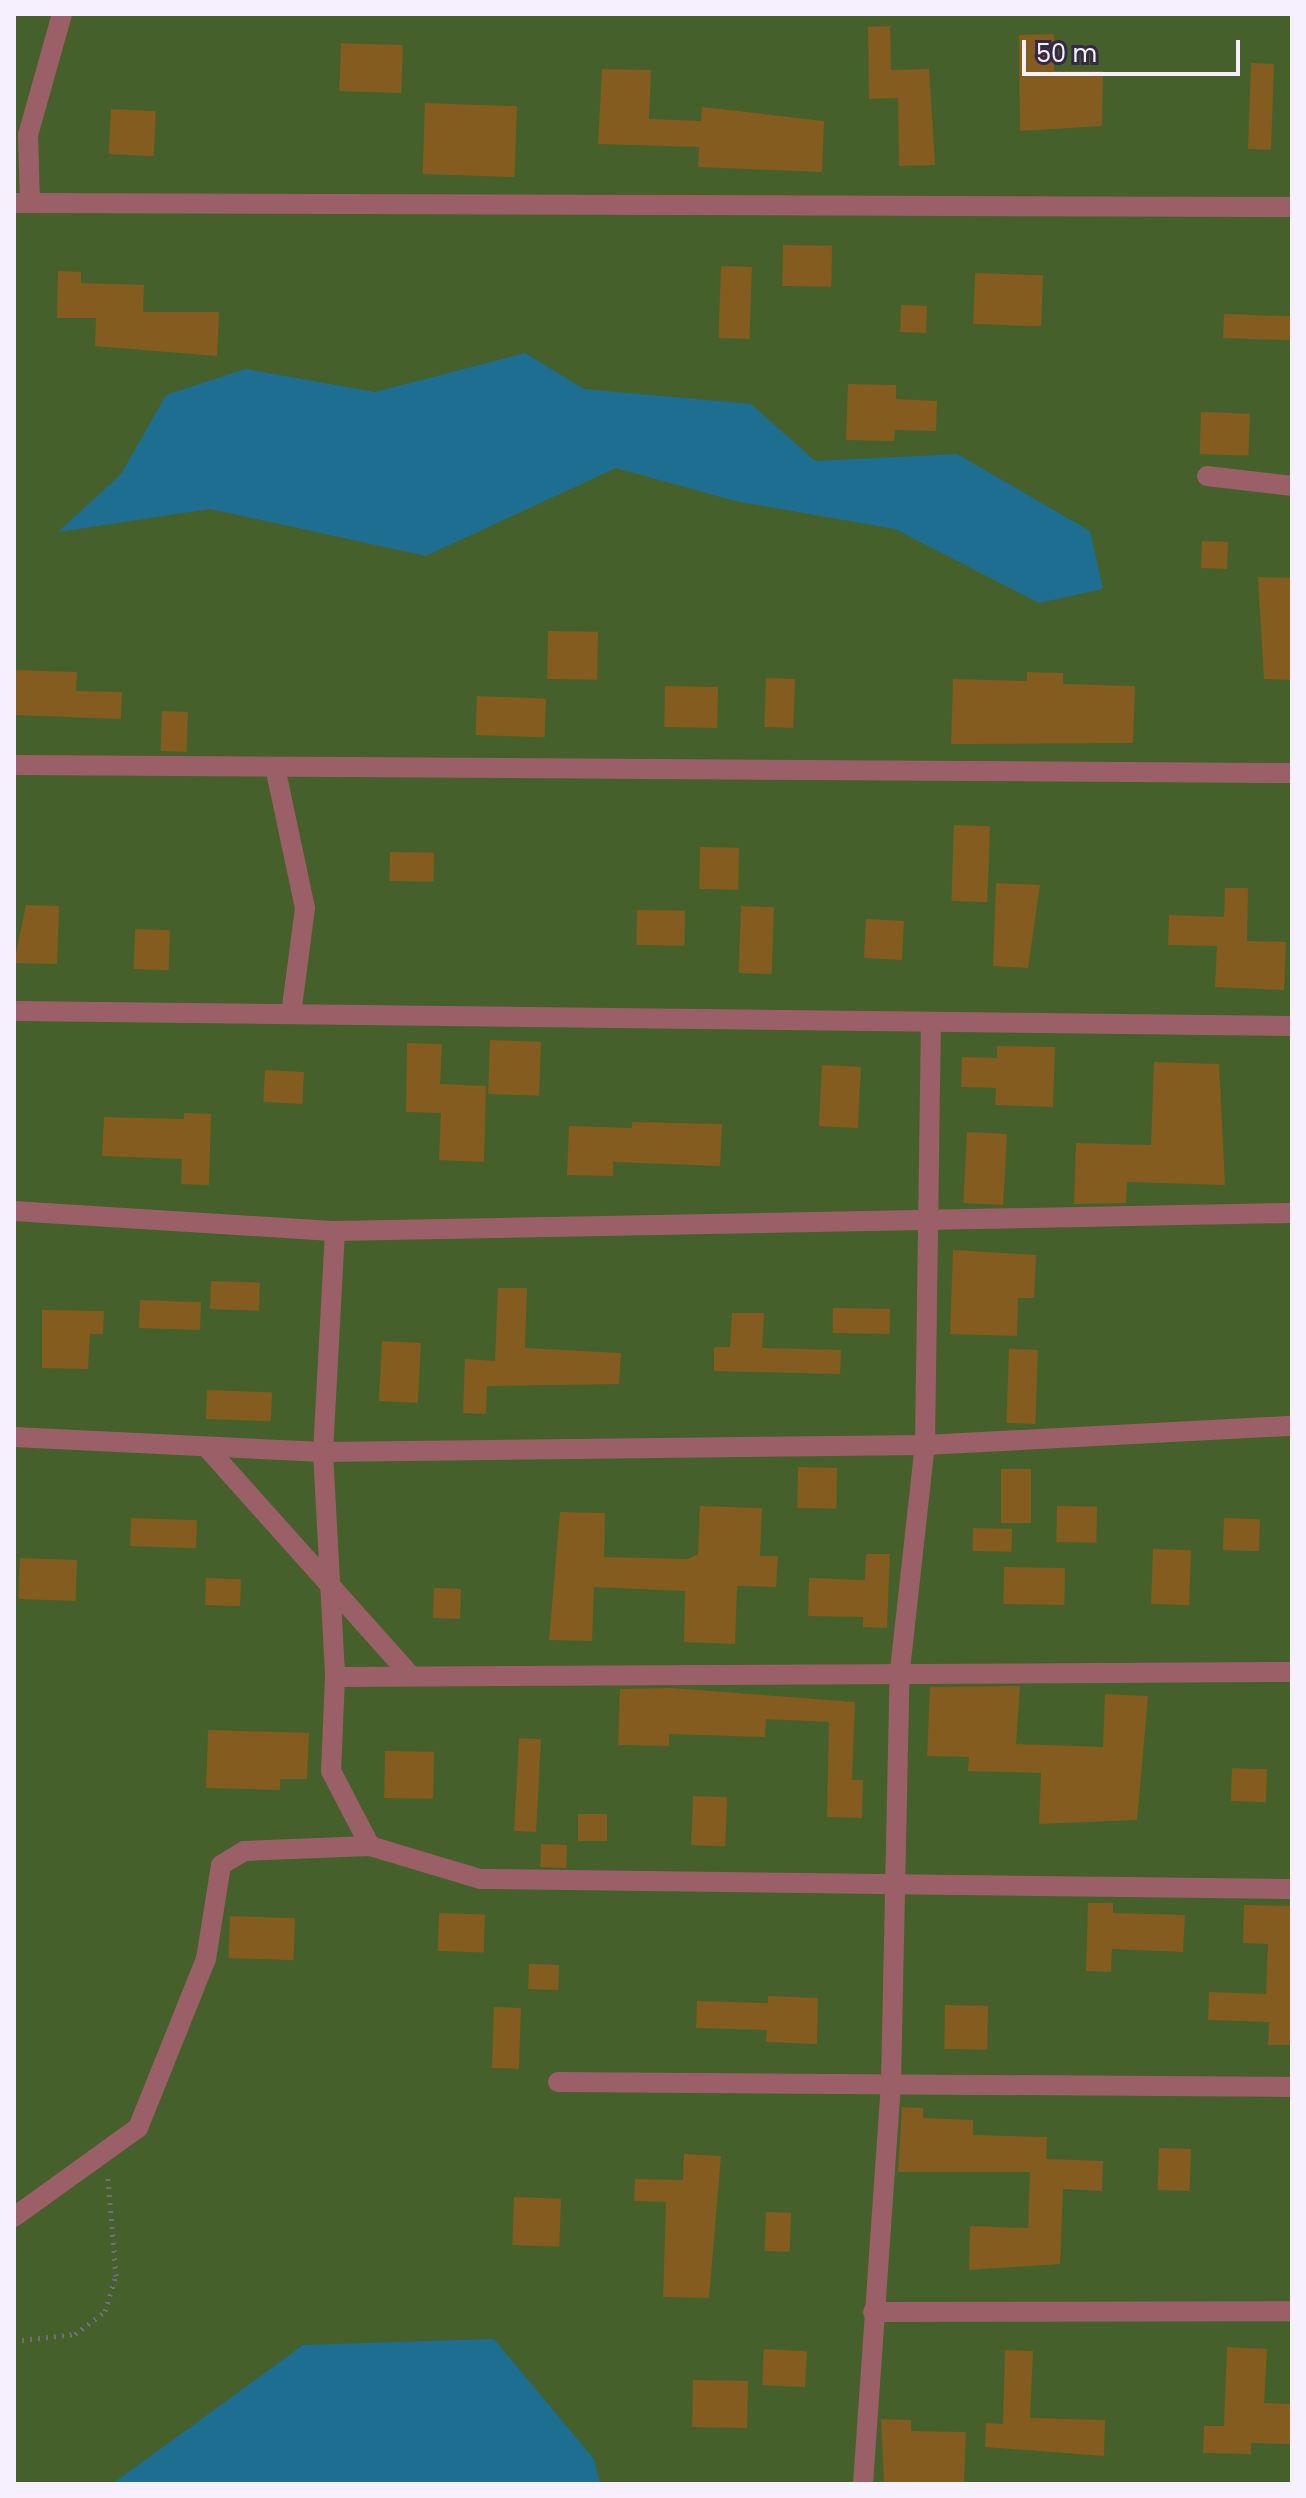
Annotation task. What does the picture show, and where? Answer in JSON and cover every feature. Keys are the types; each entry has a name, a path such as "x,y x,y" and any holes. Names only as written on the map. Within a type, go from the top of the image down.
{"street":[{"path":"62,14 28,135 22,202 1292,207"},
{"path":"1207,476 1292,486"},
{"path":"14,765 1292,773"},
{"path":"275,767 305,908 291,1014"},
{"path":"14,1011 931,1026 1292,1026"},
{"path":"863,2484 891,2083 898,1887 900,1670 925,1445 933,1224 931,1026"},
{"path":"14,1211 335,1231 933,1224 1292,1213"},
{"path":"335,1231 323,1452 335,1677 331,1771 370,1846"},
{"path":"14,1437 210,1451 323,1452 925,1445 1292,1426"},
{"path":"210,1451 410,1675"},
{"path":"335,1677 900,1670 1292,1672"},
{"path":"14,2217 138,2128 206,1959 221,1865 244,1851 370,1846 480,1879 898,1887 1292,1889"},
{"path":"558,2082 1292,2087"},
{"path":"873,2312 1292,2311"}],"path":[{"path":"14,2341 75,2334 94,2324 113,2297 106,2150"}],"green space":[{"path":"14,14 1292,14 1292,2484 14,2484"}],"water":[{"path":"525,353 584,389 751,404 815,461 957,454 1090,531 1103,589 1039,603 895,529 735,501 616,468 426,556 210,509 58,532 121,474 166,395 245,369 375,392"},
{"path":"494,2339 594,2459 600,2484 112,2484 303,2345"}],"building":[{"path":"890,26 891,70 929,69 935,165 899,166 898,98 869,99 868,27"},
{"path":"1054,34 1054,71 1103,71 1102,126 1020,131 1019,35"},
{"path":"341,43 403,45 401,93 339,91"},
{"path":"1251,63 1274,64 1271,150 1248,149"},
{"path":"602,69 651,70 649,119 701,121 702,107 824,121 822,172 698,167 699,147 598,144"},
{"path":"425,103 517,106 514,177 423,174"},
{"path":"111,109 156,111 154,156 109,154"},
{"path":"783,245 832,246 831,287 782,286"},
{"path":"721,266 752,267 749,339 718,338"},
{"path":"58,271 81,272 81,283 144,285 143,312 219,312 217,356 95,346 96,318 57,318"},
{"path":"975,273 1043,275 1041,326 973,324"},
{"path":"901,305 927,306 926,333 900,332"},
{"path":"1224,314 1292,316 1291,340 1223,338"},
{"path":"848,384 896,385 896,399 937,401 936,431 895,430 894,441 846,440"},
{"path":"1201,412 1250,414 1249,456 1200,454"},
{"path":"1202,541 1228,542 1227,569 1201,568"},
{"path":"1258,577 1292,578 1292,680 1264,679"},
{"path":"548,631 598,632 597,680 547,679"},
{"path":"14,670 77,672 76,691 122,692 121,719 14,715"},
{"path":"1027,672 1063,673 1063,684 1135,686 1133,743 951,744 953,679 1027,681"},
{"path":"766,678 795,679 793,728 764,727"},
{"path":"665,686 718,687 717,728 664,727"},
{"path":"477,696 546,698 545,737 476,735"},
{"path":"162,711 188,712 187,752 161,751"},
{"path":"954,825 990,826 987,902 951,901"},
{"path":"700,847 739,848 738,890 699,889"},
{"path":"390,852 434,853 433,882 389,881"},
{"path":"996,883 1040,885 1028,968 993,966"},
{"path":"1225,888 1248,888 1247,941 1286,942 1284,990 1215,987 1217,946 1168,945 1169,915 1224,917"},
{"path":"26,905 59,906 57,964 14,963"},
{"path":"741,906 774,907 772,974 739,973"},
{"path":"637,910 685,911 684,946 636,945"},
{"path":"866,919 904,921 902,960 864,958"},
{"path":"135,929 170,930 169,970 134,969"},
{"path":"490,1040 541,1042 539,1096 488,1094"},
{"path":"407,1043 442,1044 440,1084 486,1086 484,1162 439,1160 441,1113 406,1112"},
{"path":"997,1046 1055,1047 1053,1107 995,1105 996,1088 961,1087 962,1057 997,1058"},
{"path":"1154,1062 1219,1064 1225,1185 1127,1182 1126,1203 1074,1204 1076,1143 1151,1145"},
{"path":"822,1065 861,1067 858,1128 819,1126"},
{"path":"265,1070 304,1072 302,1104 263,1102"},
{"path":"184,1113 211,1114 209,1185 181,1184 182,1159 102,1156 104,1117 184,1119"},
{"path":"632,1122 722,1124 720,1166 613,1162 613,1176 567,1175 569,1126 632,1128"},
{"path":"967,1132 1007,1134 1003,1205 963,1203"},
{"path":"953,1250 1036,1255 1034,1298 1018,1298 1017,1336 950,1334"},
{"path":"211,1281 260,1283 259,1311 210,1309"},
{"path":"498,1288 527,1288 525,1348 621,1353 619,1384 487,1386 486,1414 463,1413 465,1359 495,1361"},
{"path":"140,1300 201,1302 200,1330 139,1328"},
{"path":"833,1308 890,1309 890,1334 833,1333"},
{"path":"42,1310 104,1311 103,1334 90,1334 88,1369 42,1368"},
{"path":"732,1313 764,1313 762,1348 841,1350 840,1374 714,1371 714,1347 730,1347"},
{"path":"382,1341 421,1343 418,1403 379,1401"},
{"path":"1009,1349 1038,1350 1035,1424 1006,1423"},
{"path":"207,1390 272,1392 271,1421 206,1419"},
{"path":"798,1467 837,1468 836,1509 797,1508"},
{"path":"1001,1469 1031,1469 1031,1523 1001,1523"},
{"path":"700,1506 762,1508 760,1556 778,1556 776,1587 737,1586 735,1644 684,1642 685,1591 594,1587 592,1641 549,1640 560,1512 605,1513 604,1557 688,1559 698,1554"},
{"path":"1057,1506 1097,1507 1096,1543 1056,1542"},
{"path":"131,1518 197,1520 196,1548 130,1546"},
{"path":"1224,1518 1260,1519 1259,1551 1223,1550"},
{"path":"973,1528 1012,1529 1012,1552 973,1551"},
{"path":"1153,1549 1191,1550 1189,1605 1151,1604"},
{"path":"866,1554 890,1554 887,1628 863,1627 863,1617 808,1616 809,1578 865,1580"},
{"path":"20,1558 77,1560 76,1601 19,1599"},
{"path":"1004,1567 1065,1568 1064,1605 1003,1604"},
{"path":"206,1578 241,1579 240,1606 205,1605"},
{"path":"434,1588 461,1589 460,1619 433,1618"},
{"path":"1020,1686 1016,1744 1103,1747 1105,1694 1148,1696 1137,1820 1039,1824 1041,1773 968,1771 969,1757 927,1756 930,1687"},
{"path":"671,1688 855,1702 852,1780 863,1780 862,1818 827,1817 829,1722 766,1719 765,1737 669,1734 669,1746 618,1745 620,1689"},
{"path":"208,1730 309,1733 307,1779 280,1779 280,1790 206,1788"},
{"path":"519,1738 541,1739 536,1832 514,1831"},
{"path":"385,1751 434,1752 433,1799 384,1798"},
{"path":"1232,1768 1267,1769 1266,1802 1231,1801"},
{"path":"693,1796 727,1797 725,1846 691,1845"},
{"path":"578,1814 607,1814 607,1841 578,1841"},
{"path":"541,1844 567,1845 566,1868 540,1867"},
{"path":"1088,1903 1113,1903 1113,1913 1185,1915 1183,1952 1112,1949 1111,1972 1086,1971"},
{"path":"1244,1905 1292,1906 1292,2045 1268,2045 1269,2022 1208,2020 1209,1992 1266,1994 1268,1944 1243,1943"},
{"path":"439,1913 485,1915 484,1953 438,1951"},
{"path":"230,1916 295,1918 293,1960 229,1958"},
{"path":"529,1964 559,1965 558,1990 528,1989"},
{"path":"768,1996 818,1998 817,2044 766,2042 767,2030 696,2028 697,2001 768,2003"},
{"path":"945,2005 988,2006 987,2050 944,2049"},
{"path":"494,2007 521,2008 519,2069 492,2068"},
{"path":"902,2107 923,2108 923,2118 973,2120 973,2135 1047,2137 1046,2159 1103,2161 1102,2191 1063,2189 1060,2264 969,2270 970,2226 1028,2228 1030,2172 898,2172"},
{"path":"1159,2148 1191,2149 1190,2191 1158,2190"},
{"path":"684,2154 721,2156 709,2298 663,2297 666,2202 634,2201 635,2179 683,2180"},
{"path":"514,2197 561,2199 559,2247 512,2245"},
{"path":"766,2212 791,2213 790,2252 765,2251"},
{"path":"1227,2347 1267,2349 1264,2403 1292,2404 1290,2444 1251,2443 1251,2454 1203,2453 1204,2426 1224,2426"},
{"path":"764,2349 807,2351 805,2387 762,2385"},
{"path":"1005,2350 1033,2351 1030,2418 1105,2420 1104,2456 985,2447 986,2423 1003,2424"},
{"path":"693,2380 748,2381 747,2428 692,2427"},
{"path":"881,2419 911,2420 911,2431 966,2432 964,2482 884,2484"}]}
